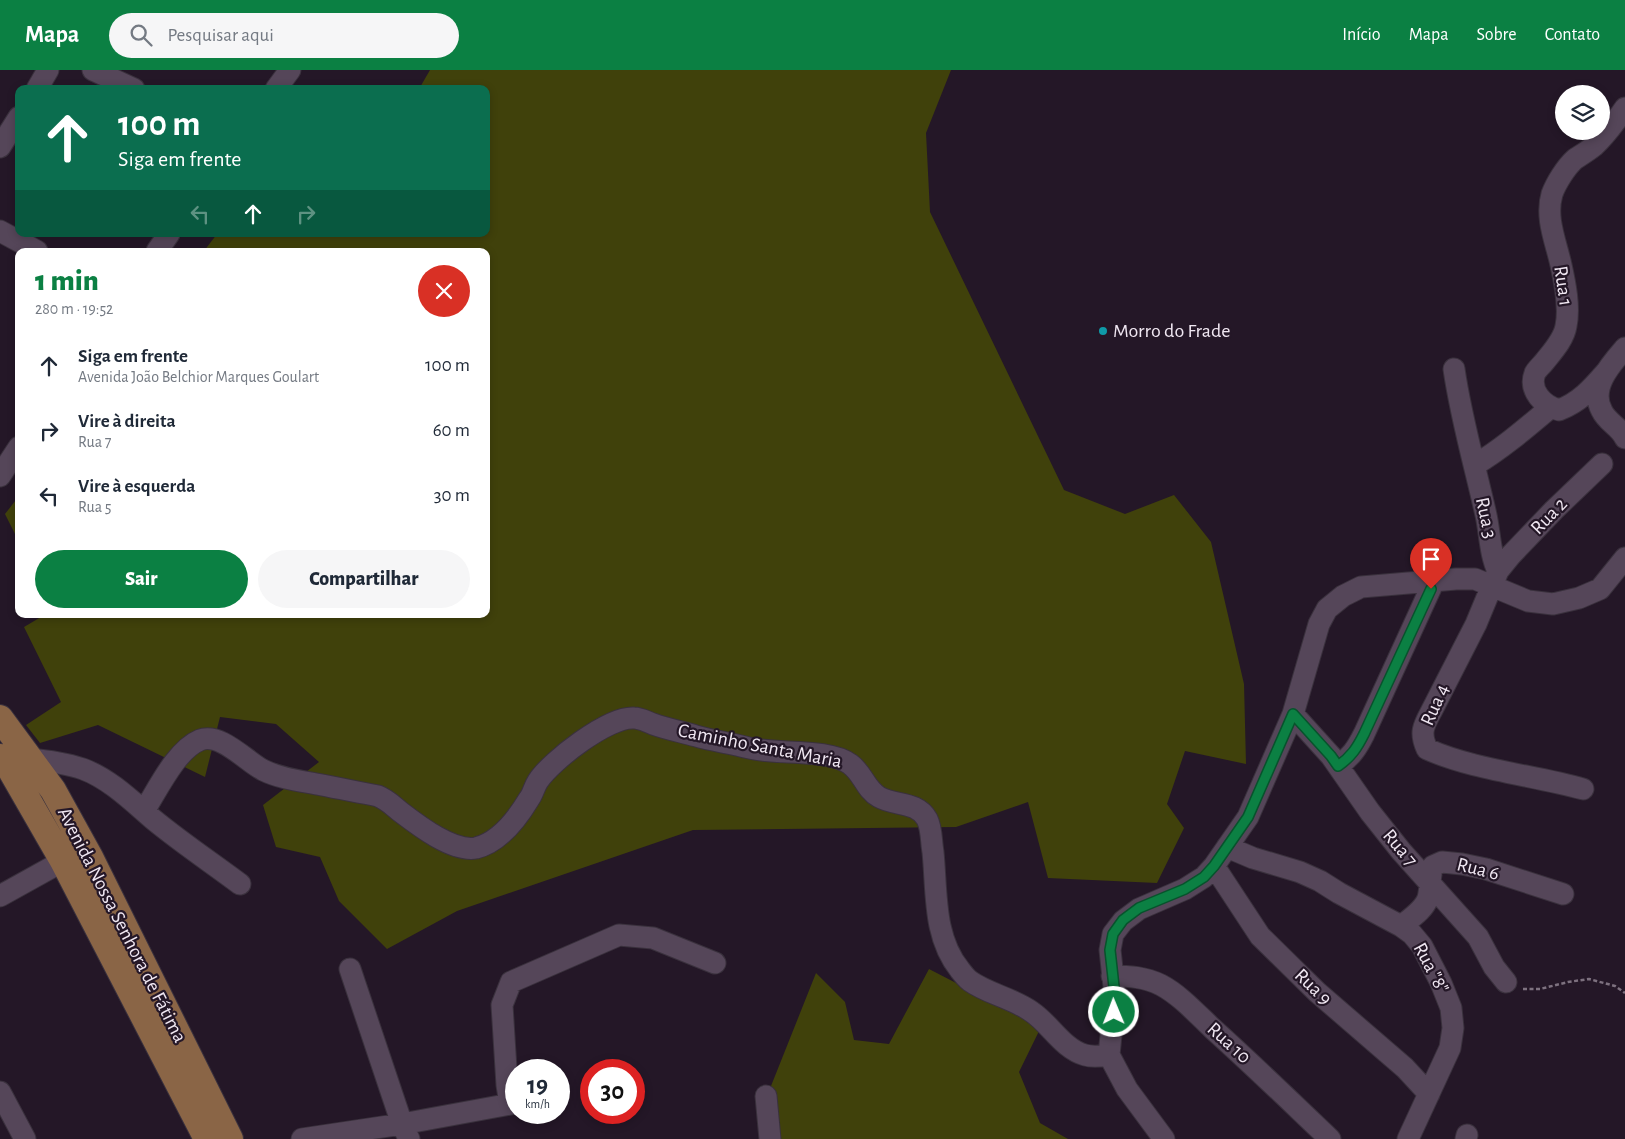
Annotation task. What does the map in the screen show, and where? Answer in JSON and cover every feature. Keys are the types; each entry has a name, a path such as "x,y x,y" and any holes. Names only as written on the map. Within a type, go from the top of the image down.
{"main road":[{"name":"Avenida Nossa Senhora de Fátima","path":"0,718 53,790 90,857 230,1139"},
{"name":"Avenida Nossa Senhora de Fátima","path":"0,757 9,767 63,862 206,1139"}],"street":[{"path":"39,85 48,70"},
{"path":"93,70 125,85"},
{"path":"279,85 290,70"},
{"name":"Rua 1","path":"1551,407 1538,398 1534,384 1535,374 1564,335 1568,312 1561,266 1551,226 1550,206 1553,193 1574,160 1593,146 1614,124 1625,108"},
{"path":"0,147 15,123"},
{"path":"0,231 31,248"},
{"path":"159,248 168,237"},
{"path":"1475,465 1498,450 1551,407 1559,410 1578,400 1590,390 1625,348"},
{"name":"Rua 3","path":"1454,369 1459,404 1490,531 1496,579"},
{"path":"1606,372 1599,386 1598,397 1601,411 1625,438"},
{"name":"Rua 2","path":"1496,579 1511,555 1602,464"},
{"path":"1164,1139 1127,1090 1109,1056 1115,996 1110,950 1113,934 1123,920 1139,908 1185,889 1204,877 1214,866 1248,817 1293,714 1319,624 1326,610 1344,596 1361,587 1475,579 1496,579 1528,601 1553,604 1579,598 1600,589 1625,558"},
{"name":"Rua 4","path":"1496,579 1476,624 1423,728 1422,736 1424,742 1427,749 1440,755 1583,789"},
{"path":"1338,766 1349,759 1356,750 1434,581"},
{"name":"Rua 7","path":"1293,714 1331,756 1385,831 1478,937 1494,967 1506,982"},
{"name":"Caminho Santa Maria","path":"144,811 182,752 201,739 212,738 222,742 262,769 275,775 306,783 378,796 389,800 401,812 451,844 474,848 506,832 529,799 538,782 555,762 608,725 622,719 642,719 696,736 752,748 840,759 851,764 860,774 868,789 878,796 918,808 926,817 930,827 935,868 936,905 942,933 950,956 968,980 1005,996 1031,1011 1065,1044 1084,1055 1109,1056"},
{"path":"30,759 63,764 84,770 116,788 180,840 240,884"},
{"name":"Rua \"8\"","path":"1232,840 1253,858 1300,872 1401,926 1412,934 1429,958 1442,983 1451,1008 1453,1028 1450,1048 1408,1139"},
{"path":"0,896 63,862"},
{"name":"Rua 6","path":"1401,926 1424,907 1428,897 1433,866 1437,863 1446,862 1486,869 1563,894"},
{"name":"Rua 9","path":"1214,866 1260,936 1316,992 1398,1063 1429,1094"},
{"path":"505,1059 502,1005 511,982 619,935 653,938 715,963"},
{"path":"350,969 406,1132"},
{"name":"Rua 10","path":"1112,976 1131,976 1162,985 1242,1054 1330,1139"},
{"path":"0,1092 25,1139"},
{"path":"766,1096 770,1139"},
{"path":"302,1139 406,1132 505,1106"}],"path":[{"path":"1506,982 1521,989 1540,989 1590,979 1615,986 1625,993"}],"shaded area":[{"path":"430,70 951,70 926,133 930,212 1064,490 1125,514 1174,495 1211,542 1244,684 1246,764 1185,751 1167,804 1184,828 1157,883 1048,878 1028,802 956,827 693,830 457,911 387,949 339,901 320,857 276,847 263,805 319,762 276,724 220,717 205,777 98,725 40,743 26,725 61,702 24,627 39,618 490,618 490,248 206,248 215,237 490,237 490,85 421,85"},
{"path":"15,501 15,534 5,514"},
{"path":"929,969 1041,1027 1019,1072 1040,1123 1068,1139 779,1139 771,1086 816,973 845,1002 854,1040 889,1044"}],"place":[{"name":"Morro do Frade","path":"1103,331"}],"route":[{"path":"1114,1012 1115,996 1110,964 1110,950 1113,934 1123,920 1139,908 1185,889 1204,877 1214,866 1248,817 1293,714 1338,766 1349,759 1364,734 1431,589"}]}
